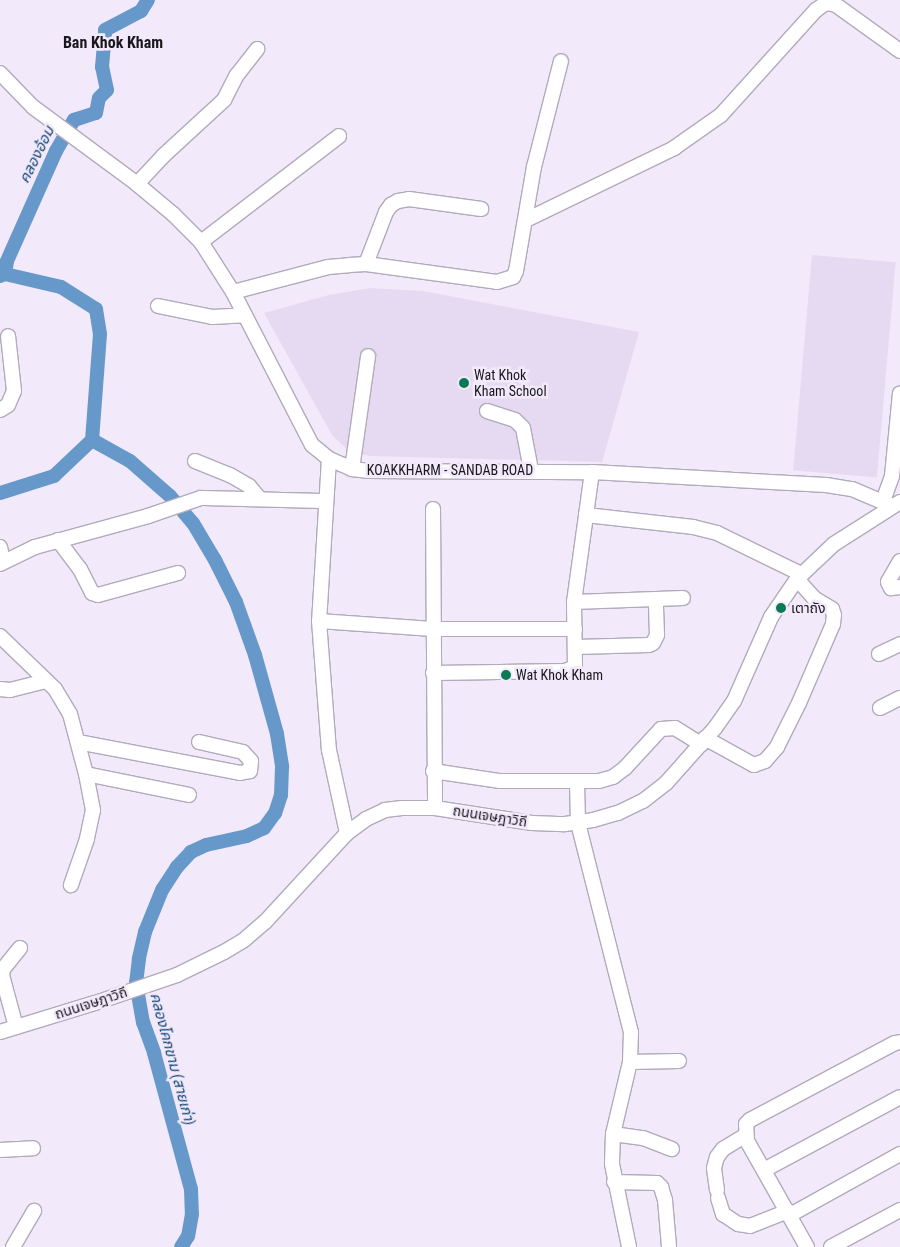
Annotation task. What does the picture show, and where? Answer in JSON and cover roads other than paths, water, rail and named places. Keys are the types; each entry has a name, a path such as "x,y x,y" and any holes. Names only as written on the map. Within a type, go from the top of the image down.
{"street":[{"path":"526,220 674,148 721,115 816,10 826,3 836,5 900,51"},
{"path":"137,184 224,100 236,75 257,49"},
{"path":"233,292 328,267 366,264 497,282 506,281 513,277 516,271 526,220 534,167 561,61"},
{"name":"KOAKKHARM - SANDAB ROAD","path":"0,74 33,107 77,142 137,184 173,214 201,242 233,292 312,444 329,460 352,468 369,471 531,470 826,485 852,489 892,503"},
{"path":"201,242 340,136"},
{"path":"366,264 386,212 391,205 398,201 409,200 481,209"},
{"path":"158,306 212,316 245,315"},
{"path":"0,410 8,405 14,391 8,336"},
{"path":"352,468 368,356"},
{"path":"892,503 892,476 900,393"},
{"path":"487,411 515,420 523,428 531,470"},
{"path":"329,460 319,621 329,750 347,833"},
{"path":"195,461 230,475 249,486 260,499"},
{"path":"433,673 565,671 575,667 574,602 592,472"},
{"path":"0,546 2,563 36,547 148,516 190,500 201,498 325,501"},
{"name":"ถนนเจษฎาวิถี","path":"0,1032 95,1003 177,975 244,940 265,922 347,833 366,819 385,810 435,808 532,822 578,823 618,813 643,801 666,783 703,741 734,701 771,617 799,576 834,544 892,503"},
{"path":"433,509 433,771 435,808"},
{"path":"433,771 500,781 599,781 613,777 625,768 661,729 675,728 754,765 765,761 777,747 833,624 834,615 832,609 814,598 799,576 716,533 693,526 586,515"},
{"path":"58,540 80,569 92,593 98,595 178,573"},
{"path":"900,561 888,582 891,588 900,587"},
{"path":"574,602 684,598"},
{"path":"576,647 649,645 653,643 657,635 656,599"},
{"path":"319,621 433,630 575,629"},
{"path":"0,636 46,681 65,703 78,742 86,774 92,821 71,885"},
{"path":"879,654 900,644"},
{"path":"0,689 10,690 46,681"},
{"path":"880,708 900,698"},
{"path":"78,742 240,773 250,771 251,761 243,752 199,742"},
{"path":"86,774 189,795"},
{"path":"577,782 578,823 630,1021 630,1062 613,1134 614,1182 629,1247"},
{"path":"16,1027 2,975 3,969 20,948"},
{"path":"807,1247 745,1136 746,1124 750,1120 900,1042"},
{"path":"630,1062 679,1061"},
{"path":"764,1170 900,1097"},
{"path":"613,1134 643,1138 672,1149"},
{"path":"745,1136 723,1149 717,1158 714,1168 723,1214 738,1224 750,1226 789,1213 900,1154"},
{"path":"0,1150 33,1148"},
{"path":"614,1182 657,1183 661,1187 669,1247"},
{"path":"830,1247 900,1210"},
{"path":"13,1247 34,1211"}],"waterway":[{"name":"คลองอ้อม","path":"5,274 7,261 56,151 74,120 96,113 99,98 107,90 102,67 105,30 141,11 148,0"},
{"name":"คลองโคกขาม (สายเก่า)","path":"0,276 5,274 61,287 96,309 100,334 92,440"},
{"name":"คลองโคกขาม (สายเก่า)","path":"92,440 130,461 170,496 193,523 215,560 236,602 255,655 277,734 282,767 281,795 275,813 264,828 247,836 206,845 191,852 177,867 162,890 145,932 139,959 136,983 143,1022 154,1053 191,1189 192,1214 188,1236 181,1247"},
{"path":"0,493 54,476 92,440"}],"place":[{"name":"Wat Khok Kham School","path":"464,383"},
{"name":"เตาถัง","path":"781,608"},
{"name":"Wat Khok Kham","path":"506,675"}],"district":[{"name":"Ban Khok Kham","path":"113,43"}]}
